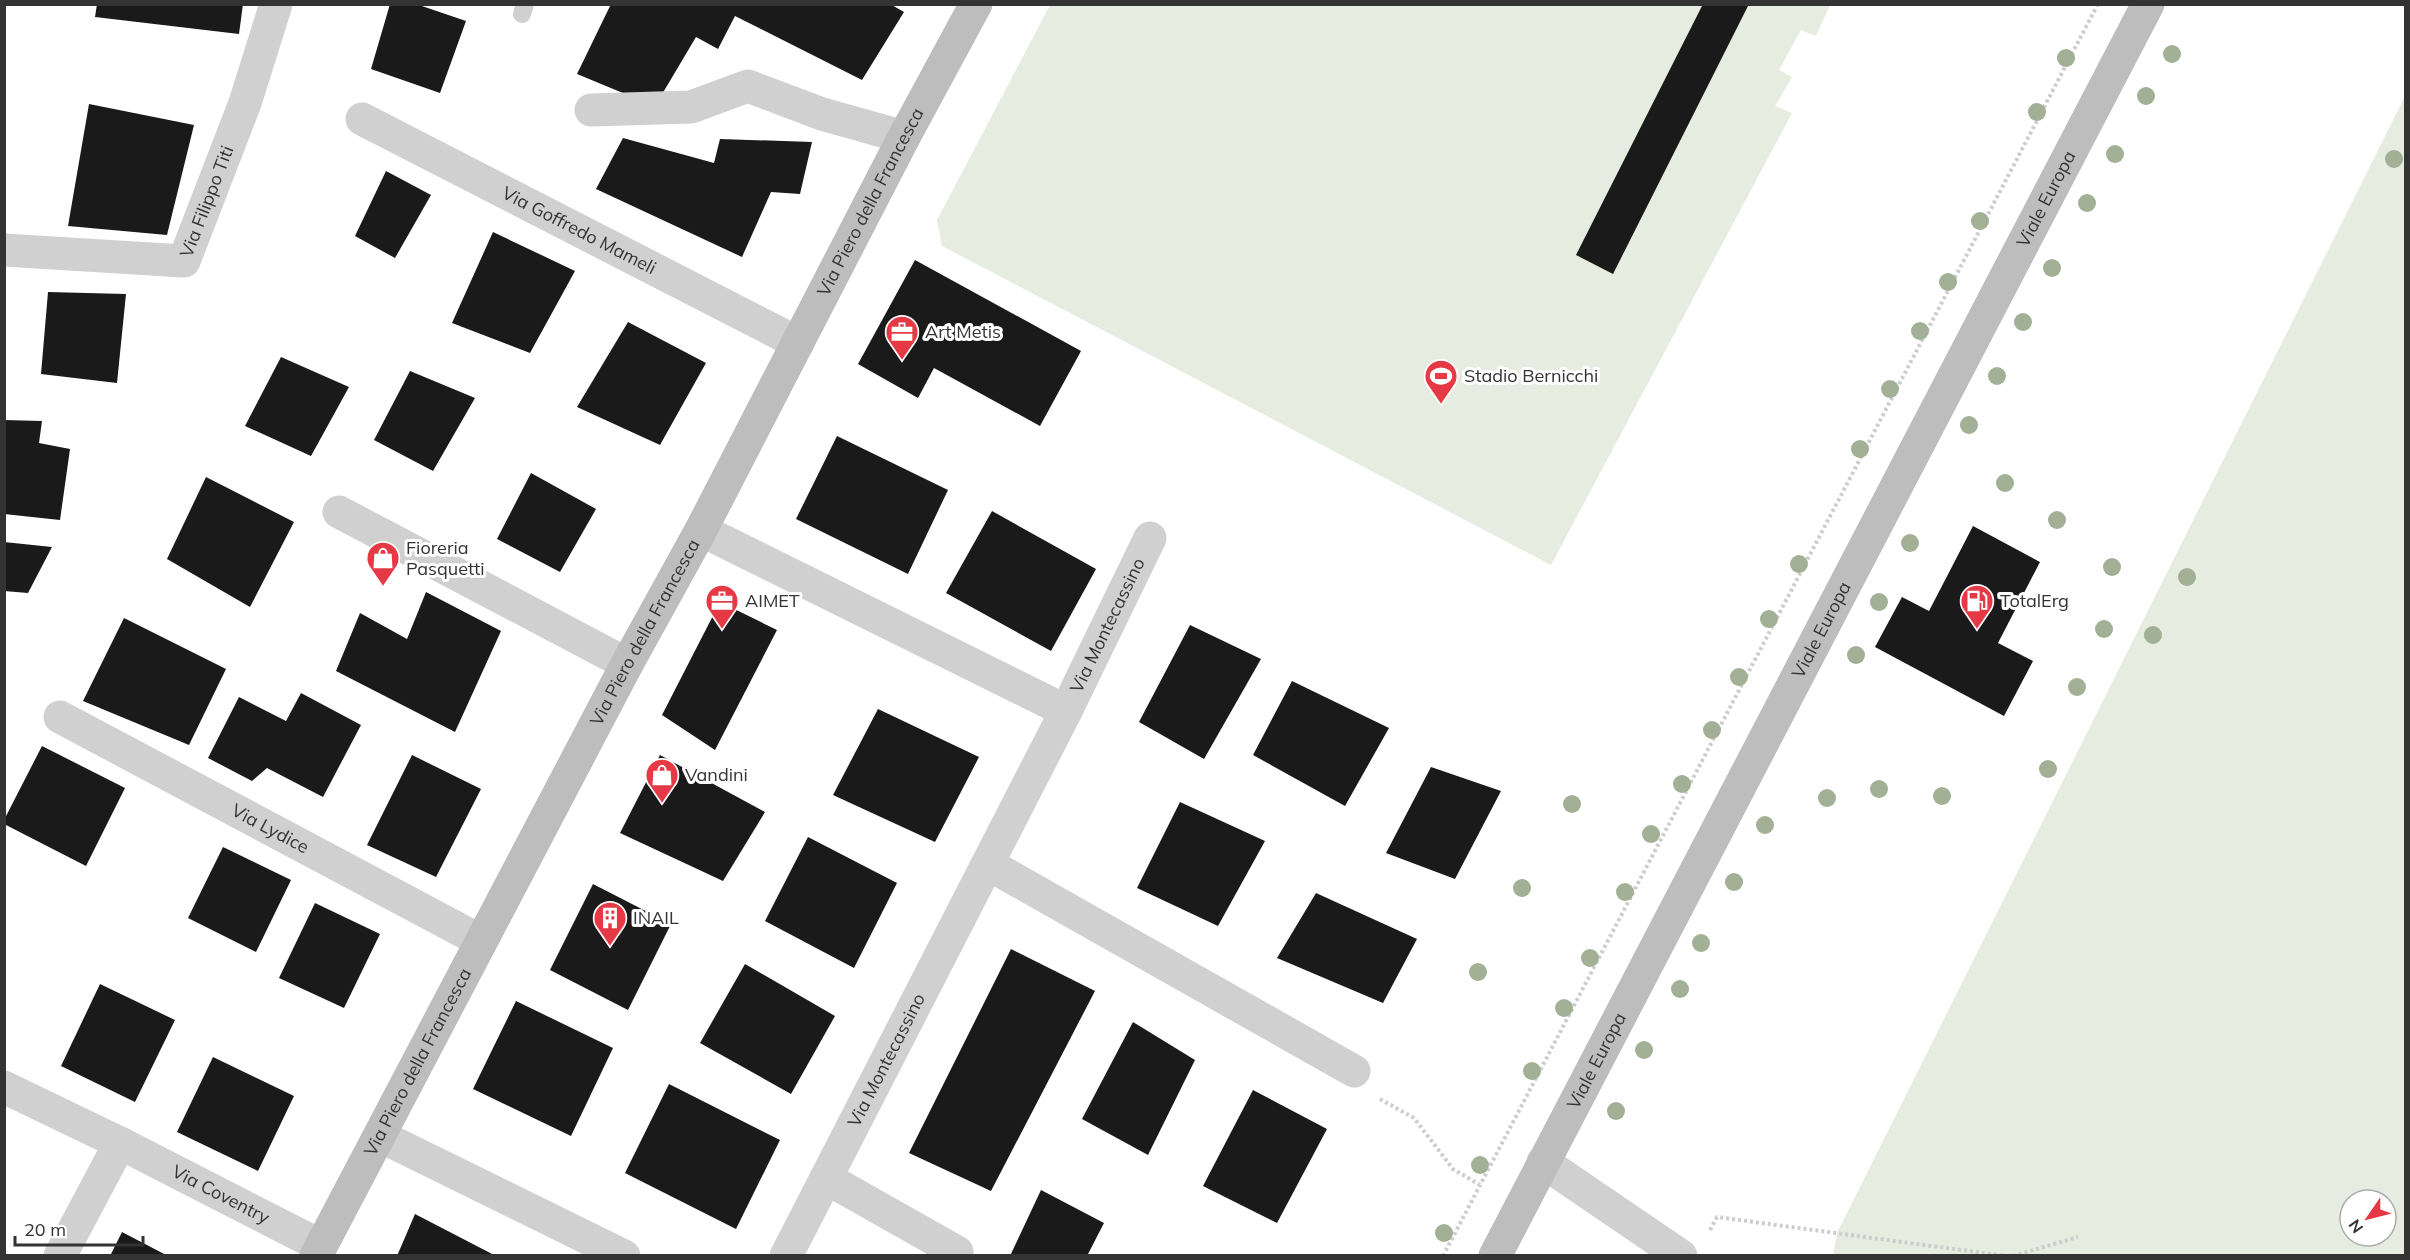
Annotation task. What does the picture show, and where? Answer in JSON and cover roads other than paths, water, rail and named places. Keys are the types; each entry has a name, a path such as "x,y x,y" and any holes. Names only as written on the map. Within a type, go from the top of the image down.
{"main road":[{"name":"Viale Europa","path":"1495,1256 2148,4"},
{"name":"Via Piero della Francesca","path":"319,1251 627,664 701,530 904,137 975,7"}],"street":[{"name":"Via Filippo Titi","path":"4,250 184,261 245,103 276,4"},
{"path":"591,110 691,106 748,86 822,114 904,137"},
{"name":"Via Goffredo Mameli","path":"362,119 798,343"},
{"path":"339,512 627,664"},
{"name":"Via Montecassino","path":"701,530 1066,711"},
{"name":"Via Montecassino","path":"786,1256 1066,711 1150,538"},
{"name":"Via Lydice","path":"60,717 481,941"},
{"path":"988,864 1354,1071"},
{"name":"Via Coventry","path":"4,1087 120,1143 319,1251"},
{"path":"380,1136 624,1256"},
{"path":"60,1256 120,1143"},
{"path":"1543,1162 1681,1256"},
{"path":"826,1178 957,1252 955,1256"}],"place":[{"name":"Art Metis","path":"902,361"},
{"name":"Stadio Bernicchi","path":"1441,405"},
{"name":"Fioreria Pasquetti","path":"383,587"},
{"name":"AIMET","path":"722,630"},
{"name":"TotalErg","path":"1977,630"},
{"name":"Vandini","path":"662,804"},
{"name":"INAIL","path":"610,947"}]}
